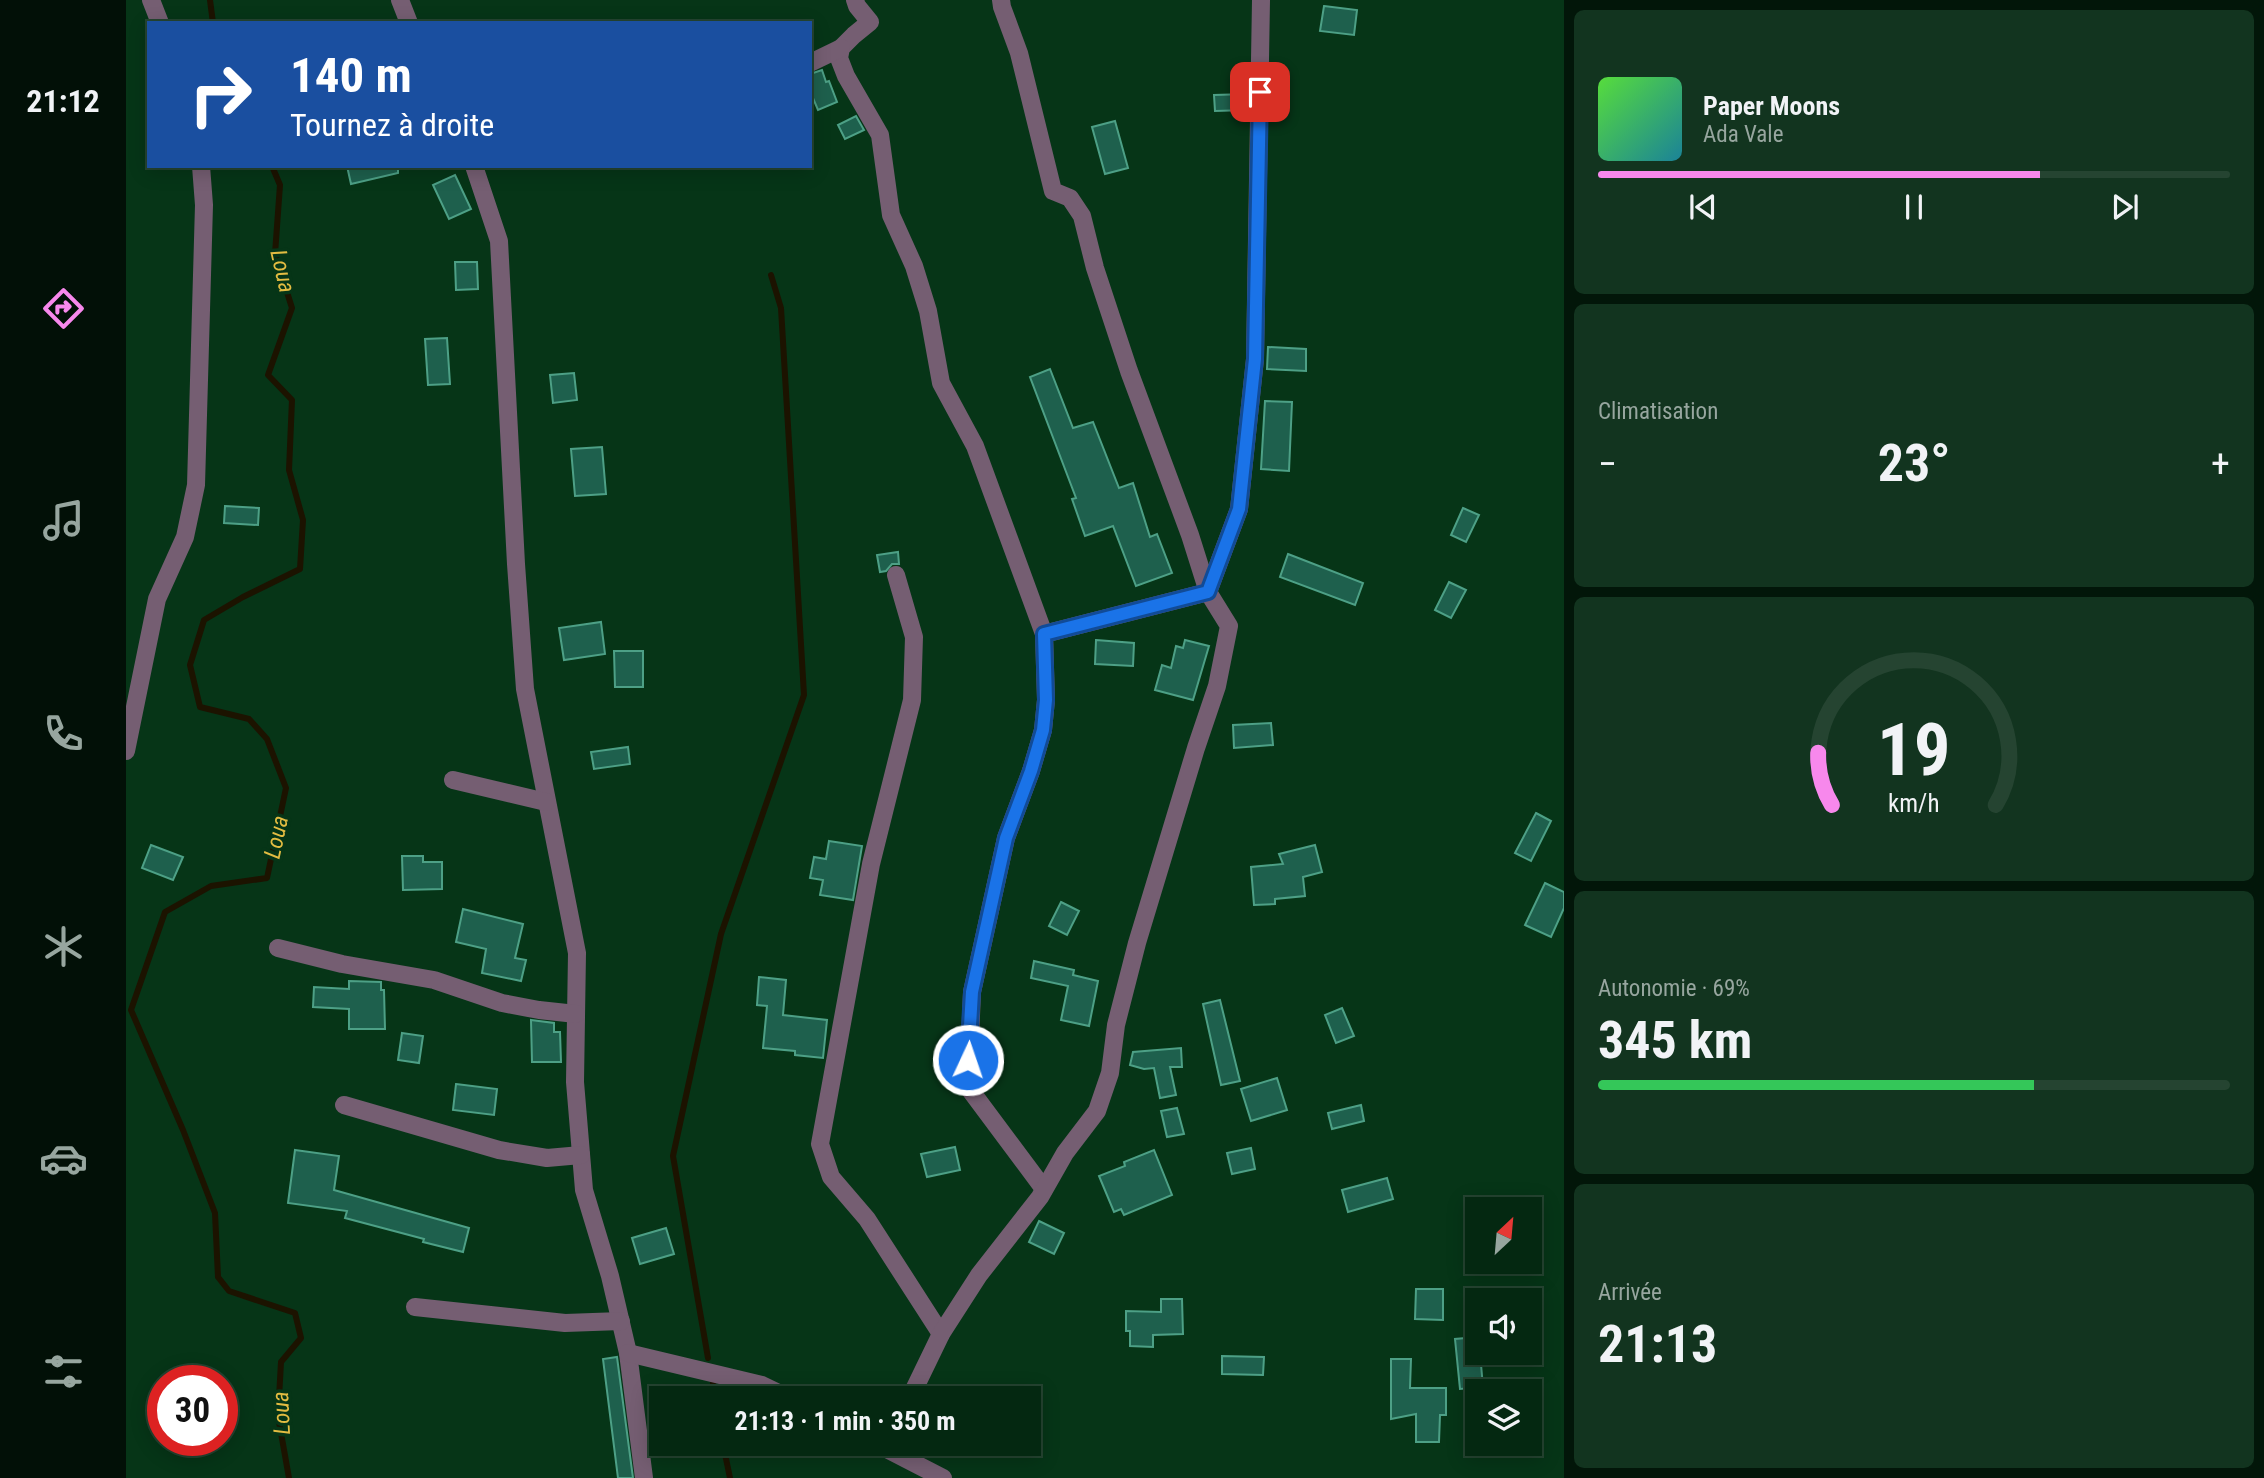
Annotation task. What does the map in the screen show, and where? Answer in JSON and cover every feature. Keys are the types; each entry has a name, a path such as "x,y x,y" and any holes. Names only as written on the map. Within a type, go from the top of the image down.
{"street":[{"path":"151,0 159,21"},
{"path":"400,0 408,21"},
{"path":"812,62 841,48 870,22 855,0"},
{"path":"917,1386 941,1334 979,1275 1044,1189 1065,1153 1097,1111 1110,1073 1116,1025 1137,943 1217,686 1229,626 1208,592 1164,461 1129,371 1095,268 1082,216 1070,198 1053,191 1019,53 1001,0"},
{"path":"1208,592 1239,509 1255,359 1261,0"},
{"path":"841,48 839,58 846,76 880,135 891,215 914,267 928,311 941,383 975,446 1044,634 1046,700 1043,730 1006,838 972,992 968,1087 1044,1189"},
{"path":"126,751 157,599 185,537 196,485 204,205 201,168"},
{"path":"478,168 499,241 524,689 577,953 575,1082 584,1190 610,1276 628,1353 644,1478"},
{"path":"896,575 914,637 912,700 871,864 820,1144 831,1177 867,1219 941,1334"},
{"path":"1044,634 1208,592"},
{"path":"453,780 546,802"},
{"path":"278,948 342,964 434,980 502,1003 576,1014"},
{"path":"344,1105 499,1150 547,1158 581,1155"},
{"path":"415,1307 565,1323 621,1321"},
{"path":"628,1353 764,1386"},
{"path":"908,1456 943,1478"}],"building":[{"path":"1324,6 1357,10 1354,35 1320,31"},
{"path":"822,70 837,102 818,110 812,96 812,73"},
{"path":"1247,94 1247,110 1215,111 1214,95"},
{"path":"856,116 864,130 845,139 838,125"},
{"path":"1115,121 1128,168 1105,174 1092,127"},
{"path":"347,168 398,168 398,173 351,184"},
{"path":"455,175 471,209 449,219 433,185"},
{"path":"455,262 477,262 478,289 456,290"},
{"path":"447,338 450,384 428,385 425,339"},
{"path":"1268,347 1306,349 1306,371 1267,369"},
{"path":"1050,369 1073,428 1093,422 1119,488 1133,483 1150,537 1157,534 1172,573 1136,586 1113,526 1085,536 1072,499 1076,498 1030,377"},
{"path":"574,373 577,400 553,403 550,375"},
{"path":"1265,401 1292,402 1289,471 1261,469"},
{"path":"602,447 606,494 575,496 571,449"},
{"path":"225,506 259,508 258,525 224,523"},
{"path":"1463,508 1479,515 1466,542 1451,535"},
{"path":"898,552 899,564 892,564 886,571 880,572 877,555"},
{"path":"1288,554 1363,583 1355,605 1280,577"},
{"path":"1449,582 1466,590 1451,618 1435,610"},
{"path":"601,622 605,654 564,660 559,628"},
{"path":"1096,640 1134,643 1133,666 1095,664"},
{"path":"1185,640 1209,646 1193,700 1155,690 1162,665 1171,668 1176,646 1183,648"},
{"path":"614,651 643,651 643,687 615,687"},
{"path":"1271,723 1273,745 1234,748 1233,725"},
{"path":"628,747 630,764 594,769 591,752"},
{"path":"1536,813 1551,821 1531,861 1515,853"},
{"path":"829,841 862,846 853,900 820,895 823,880 810,878 814,857 826,859"},
{"path":"151,845 183,857 173,880 142,868"},
{"path":"1315,845 1322,872 1303,877 1305,896 1275,899 1275,904 1254,905 1251,867 1283,864 1279,854"},
{"path":"402,856 423,856 423,862 442,862 442,889 403,890"},
{"path":"1545,883 1564,892 1564,908 1551,937 1525,925"},
{"path":"1061,902 1079,911 1067,935 1049,926"},
{"path":"463,909 523,924 515,958 526,960 521,981 482,973 486,949 456,942"},
{"path":"1034,961 1074,970 1073,975 1098,981 1089,1026 1061,1020 1068,986 1031,978"},
{"path":"759,977 786,980 783,1015 827,1020 823,1058 795,1055 795,1051 763,1048 767,1006 757,1005"},
{"path":"349,981 381,982 381,990 384,990 385,1029 349,1029 349,1009 313,1007 314,987 349,989"},
{"path":"1220,1000 1240,1081 1221,1085 1203,1004"},
{"path":"1342,1008 1354,1036 1336,1043 1325,1015"},
{"path":"531,1020 554,1023 554,1032 560,1032 561,1062 532,1062"},
{"path":"402,1033 423,1036 419,1063 398,1060"},
{"path":"1181,1048 1182,1067 1170,1067 1176,1095 1160,1098 1154,1068 1144,1069 1130,1065 1133,1052"},
{"path":"1277,1078 1287,1110 1251,1121 1241,1089"},
{"path":"456,1084 497,1089 494,1115 453,1110"},
{"path":"1361,1105 1364,1121 1332,1129 1328,1113"},
{"path":"1177,1108 1184,1134 1167,1137 1161,1111"},
{"path":"955,1147 960,1170 927,1177 921,1154"},
{"path":"1251,1148 1255,1169 1232,1174 1227,1153"},
{"path":"295,1150 339,1156 334,1190 469,1228 463,1252 345,1218 347,1211 288,1203"},
{"path":"1154,1150 1172,1195 1124,1215 1121,1209 1114,1212 1099,1176"},
{"path":"1387,1178 1393,1199 1348,1212 1342,1190"},
{"path":"1039,1221 1064,1233 1054,1254 1029,1242"},
{"path":"666,1228 674,1254 640,1264 632,1238"},
{"path":"1416,1289 1443,1289 1443,1320 1415,1319"},
{"path":"1161,1299 1182,1299 1183,1334 1153,1335 1153,1347 1130,1346 1130,1331 1126,1331 1126,1311 1161,1312"},
{"path":"1465,1338 1465,1365 1481,1365 1482,1379 1465,1379 1465,1389 1460,1389 1455,1339"},
{"path":"1222,1356 1264,1357 1263,1375 1222,1374"},
{"path":"617,1357 633,1478 618,1478 603,1359"},
{"path":"1391,1359 1411,1359 1410,1388 1446,1388 1446,1415 1440,1415 1439,1442 1416,1442 1416,1414 1391,1419"}],"waterway":[{"name":"Loua","path":"210,0 213,21"},
{"name":"Loua","path":"273,168 280,185 275,254 292,308 268,375 292,400 289,470 303,520 300,569 204,620 190,665 200,707 249,719 267,739 286,788 267,878 211,886 165,912 131,1010 183,1130 215,1213 218,1277 229,1291 295,1313 301,1338 281,1362 278,1416 289,1478"},
{"path":"708,1358 673,1156 721,934 804,695 781,308 771,275"},
{"path":"725,1456 730,1478"}],"route":[{"path":"968,1060 972,992 1006,838 1043,730 1046,700 1044,634 1208,592 1239,509 1255,359 1260,92"}]}
